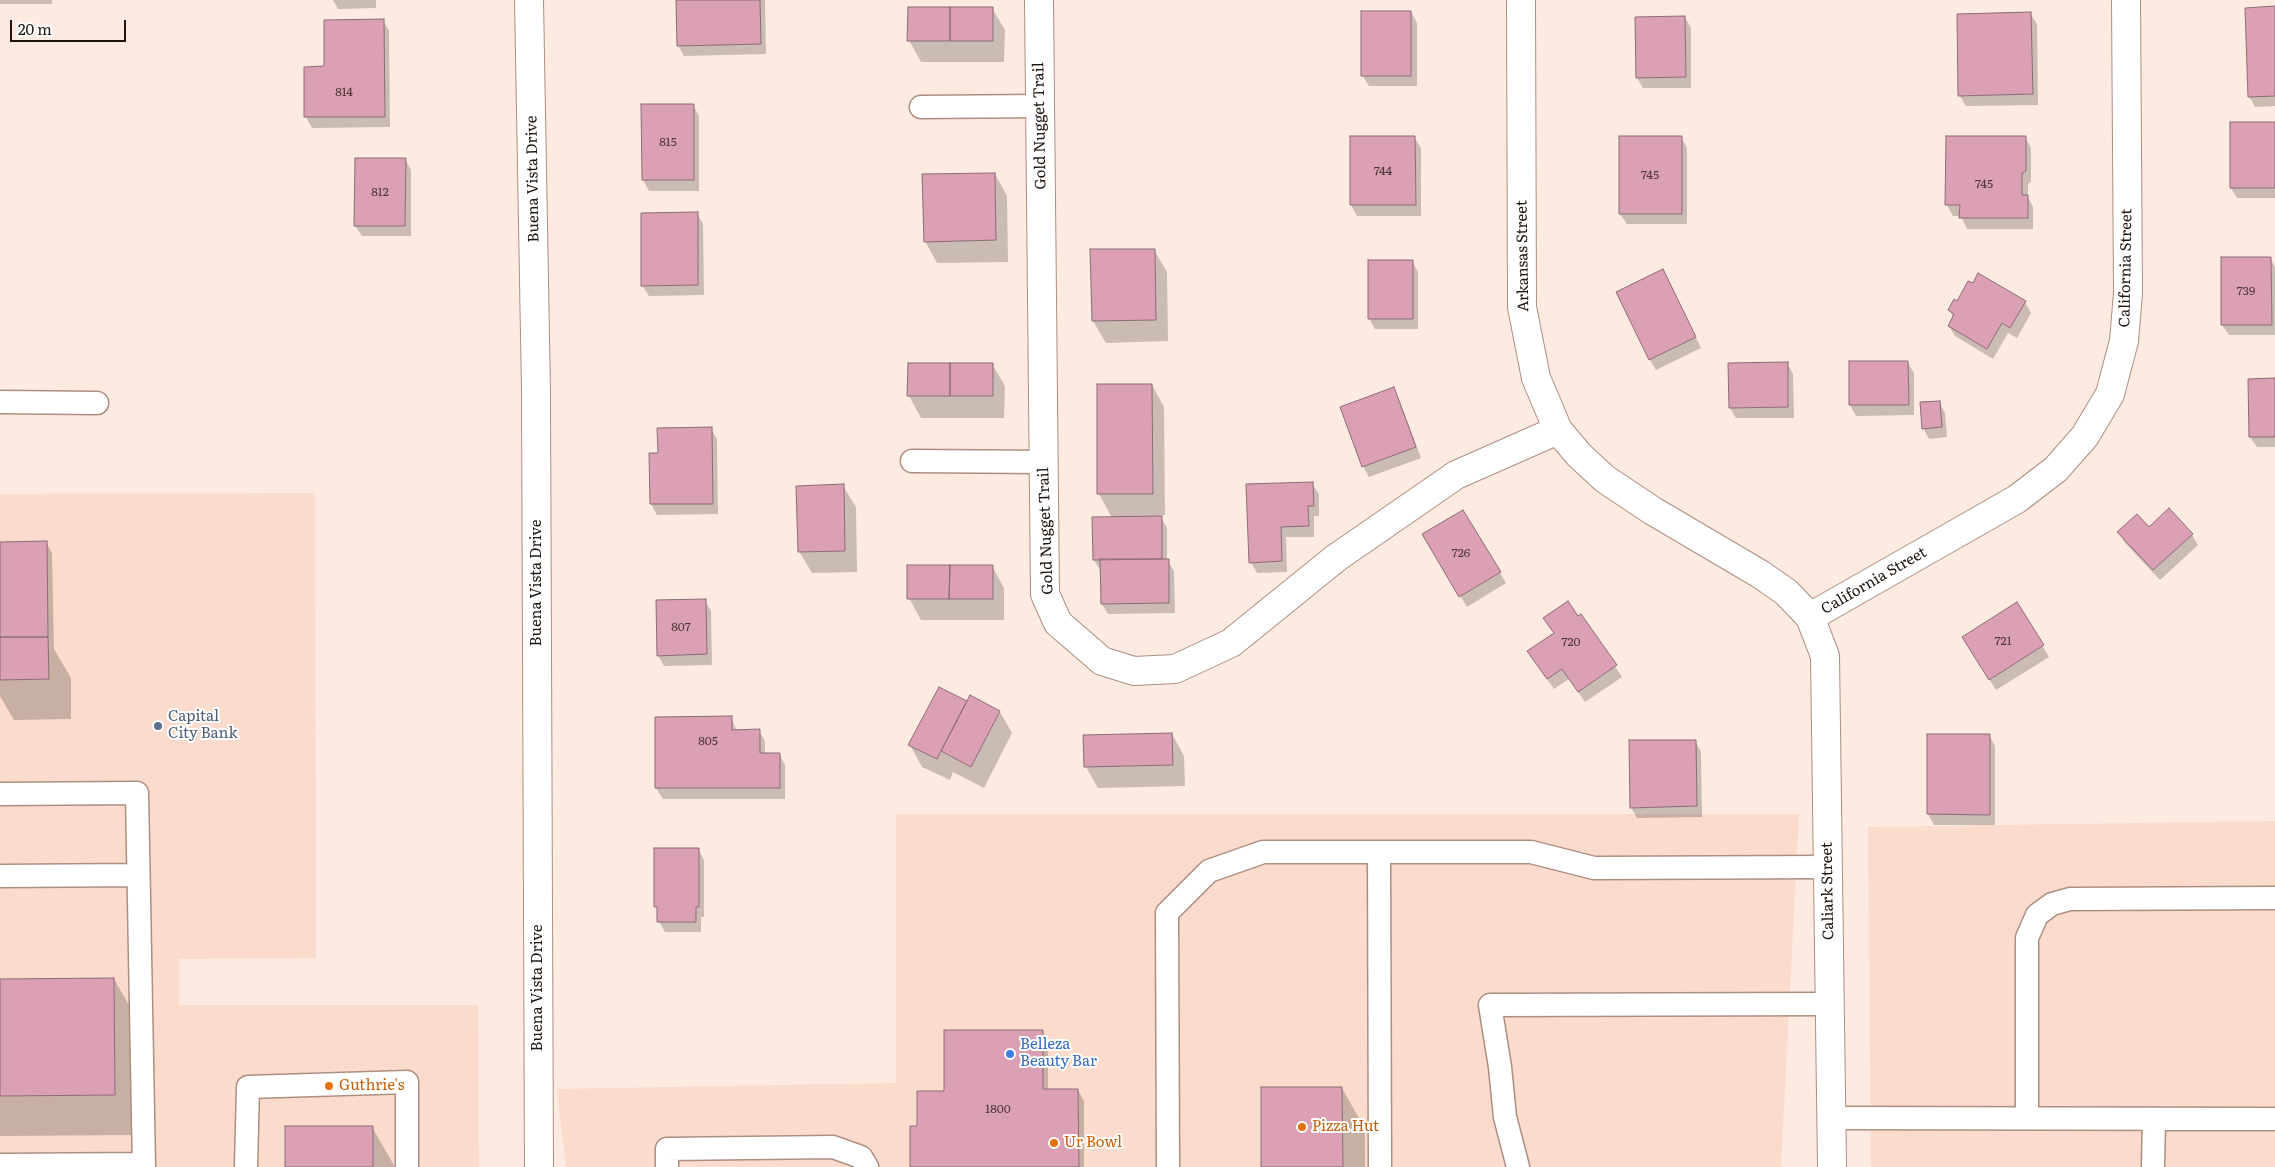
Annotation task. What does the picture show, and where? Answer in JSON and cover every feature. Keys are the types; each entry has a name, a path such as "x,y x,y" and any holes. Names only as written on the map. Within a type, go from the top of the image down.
{"street":[{"name":"Buena Vista Drive","path":"529,0 536,392 539,1167"},
{"name":"Gold Nugget Trail","path":"1039,0 1045,594 1058,623 1102,661 1134,671 1175,669 1231,643 1336,558 1456,475 1558,430"},
{"name":"Arkansas Street","path":"1521,0 1522,307 1536,378 1558,430 1579,455 1605,479 1653,511 1760,574 1786,592 1810,617"},
{"name":"California Street","path":"1810,617 2017,499 2062,463 2085,436 2110,394 2124,341 2128,294 2126,0"},
{"name":"Caliark Street","path":"1810,617 1825,656 1832,1167"}],"lane":[{"path":"921,107 1040,106"},
{"path":"0,402 98,403"},
{"path":"912,461 1044,462"},
{"path":"0,794 137,793 144,1165 0,1165"},
{"path":"1168,1167 1168,913 1210,870 1263,852 1531,852 1594,868 1827,867"},
{"path":"1379,852 1380,1167"},
{"path":"0,876 138,875"},
{"path":"2027,1118 2027,938 2037,914 2052,904 2070,899 2275,898"},
{"path":"1518,1167 1505,1117 1500,1067 1490,1005 1829,1004"},
{"path":"246,1167 248,1087 407,1082 407,1167"},
{"path":"1831,1118 2275,1119"},
{"path":"2153,1167 2154,1119"},
{"path":"668,1158 833,1147 861,1157 867,1167"}],"shaded area":[{"name":"Capital City Bank","path":"315,493 316,958 179,959 179,1005 478,1005 479,1167 0,1167 0,494"},
{"path":"896,814 1799,814 1781,1167 566,1167 557,1089 896,1083"},
{"path":"2275,821 2275,1167 1871,1167 1868,827"}],"building":[{"path":"676,0 760,0 761,44 677,46"},
{"path":"2275,6 2275,96 2248,97 2245,8"},
{"path":"908,7 950,7 950,41 907,41"},
{"path":"950,7 993,7 993,41 950,41"},
{"path":"1361,11 1411,11 1411,76 1361,76"},
{"path":"2031,12 2033,94 1958,96 1957,14"},
{"path":"1685,16 1686,77 1636,78 1635,17"},
{"path":"384,19 385,117 304,117 304,67 324,66 324,20"},
{"path":"641,104 694,104 694,180 642,180"},
{"path":"2230,122 2275,122 2275,188 2230,188"},
{"path":"1350,136 1415,136 1416,205 1350,205"},
{"path":"1619,136 1682,136 1682,214 1619,214"},
{"path":"1946,136 2026,136 2026,171 2022,173 2022,195 2028,195 2028,218 1959,218 1960,205 1945,205"},
{"path":"355,158 406,158 405,226 354,226"},
{"path":"995,173 996,240 924,242 922,174"},
{"path":"698,212 698,285 641,286 641,213"},
{"path":"1090,249 1155,249 1156,320 1092,321"},
{"path":"2221,257 2271,257 2272,325 2221,325"},
{"path":"1368,260 1413,260 1413,319 1368,319"},
{"path":"1663,269 1696,337 1649,360 1616,292"},
{"path":"1978,273 2026,301 2010,328 2002,323 1987,349 1948,326 1954,314 1948,310 1954,299 1957,301 1968,281 1973,283"},
{"path":"1849,361 1908,361 1909,405 1849,405"},
{"path":"1788,362 1788,407 1729,408 1728,363"},
{"path":"908,363 950,363 950,396 907,396"},
{"path":"950,363 993,363 993,396 950,396"},
{"path":"2275,378 2275,437 2249,437 2248,379"},
{"path":"1097,384 1152,384 1153,494 1097,494"},
{"path":"1394,387 1416,447 1362,467 1340,407"},
{"path":"1940,401 1942,427 1922,429 1920,402"},
{"path":"712,427 713,504 650,504 649,453 658,453 657,428"},
{"path":"1313,482 1314,506 1308,506 1309,526 1281,527 1282,561 1249,563 1246,484"},
{"path":"844,484 845,551 798,552 796,486"},
{"path":"2169,508 2193,534 2153,570 2117,532 2137,514 2149,527"},
{"path":"1463,510 1501,572 1459,597 1422,534"},
{"path":"1162,516 1162,559 1093,560 1092,517"},
{"path":"47,541 48,637 0,637 0,542"},
{"path":"1100,559 1169,559 1169,603 1101,604"},
{"path":"907,565 950,565 949,599 907,599"},
{"path":"950,565 993,565 993,599 949,599"},
{"path":"706,599 707,654 657,656 656,600"},
{"path":"1568,601 1578,616 1581,614 1617,665 1578,692 1562,669 1547,679 1527,651 1554,633 1543,618"},
{"path":"2017,602 2044,645 1989,680 1962,637"},
{"path":"0,637 48,637 49,679 0,680"},
{"path":"939,687 967,701 937,759 908,745"},
{"path":"970,695 1000,711 971,767 941,751"},
{"path":"732,716 732,730 760,729 760,753 780,753 780,788 655,788 655,717"},
{"path":"1172,733 1173,765 1084,767 1083,735"},
{"path":"1927,734 1990,734 1990,815 1927,814"},
{"path":"1629,740 1696,740 1697,806 1630,808"},
{"path":"654,848 699,848 699,907 696,907 696,922 657,922 657,907 654,907"},
{"path":"114,978 115,1095 0,1096 0,979"},
{"path":"944,1030 1043,1030 1043,1089 1078,1089 1079,1167 910,1167 910,1126 917,1126 917,1091 944,1091"},
{"name":"Pizza Hut","path":"1261,1087 1342,1087 1343,1167 1261,1167"},
{"path":"285,1126 373,1126 373,1167 285,1167"}],"place":[{"name":"Capital City Bank","path":"158,726"},
{"name":"Belleza Beauty Bar","path":"1010,1054"},
{"name":"Guthrie's","path":"329,1086"},
{"name":"Pizza Hut","path":"1302,1127"},
{"name":"Ur Bowl","path":"1054,1143"}]}
